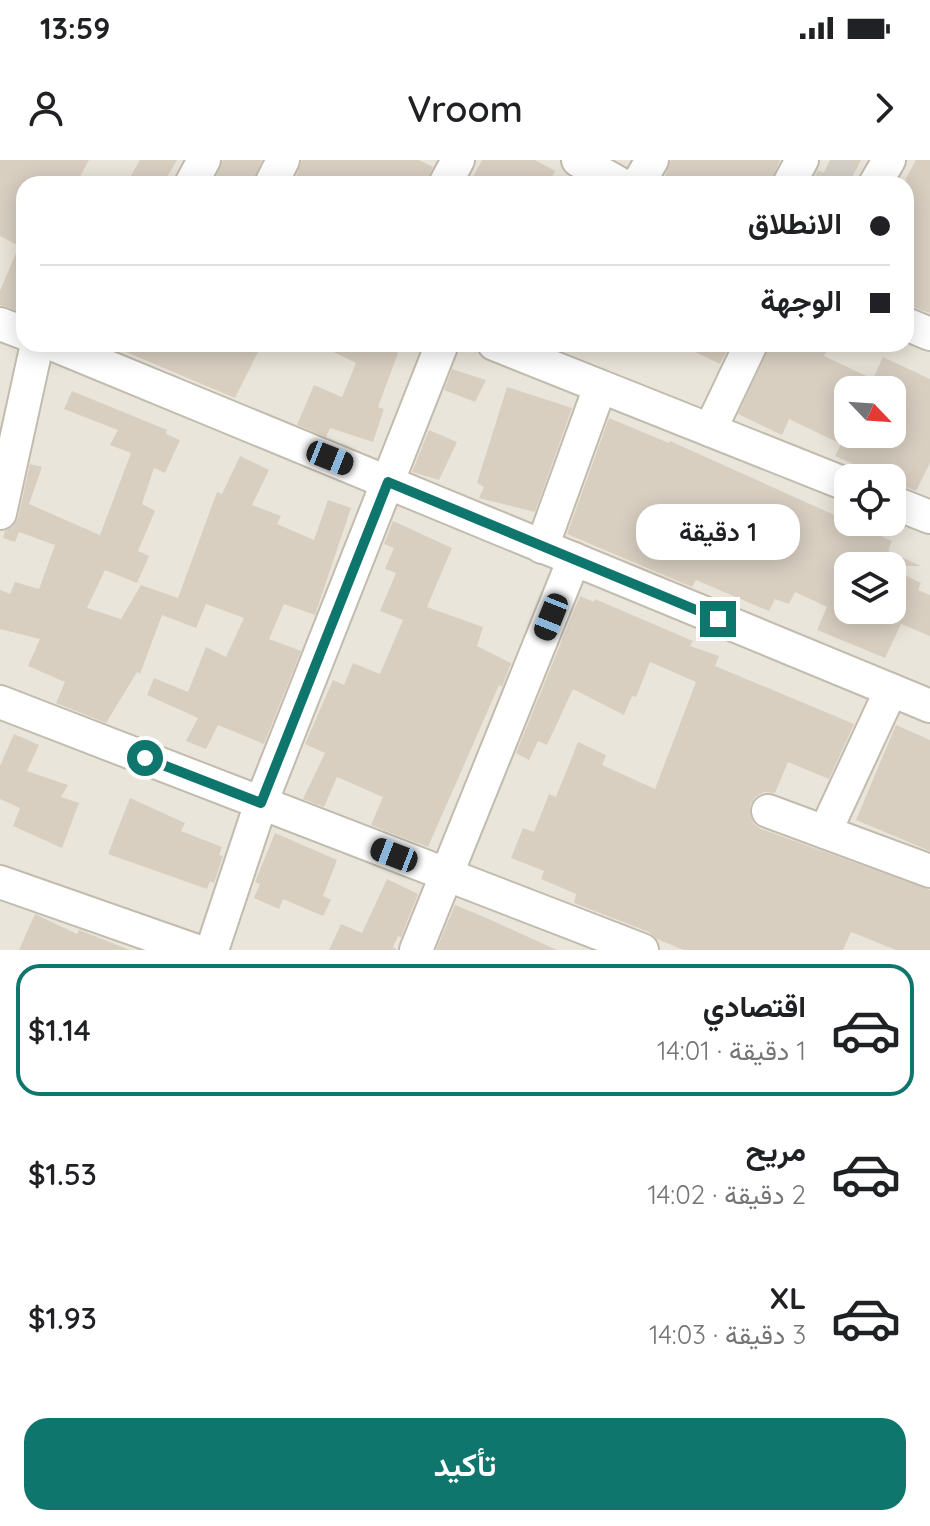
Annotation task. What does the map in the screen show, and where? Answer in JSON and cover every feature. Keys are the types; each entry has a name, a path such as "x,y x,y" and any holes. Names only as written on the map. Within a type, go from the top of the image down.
{"street":[{"path":"838,172 889,160"},
{"path":"579,167 601,176"},
{"path":"0,513 35,352"},
{"path":"212,950 261,803 439,352"},
{"path":"514,352 834,479"},
{"path":"710,430 747,352"},
{"path":"101,353 388,482 930,706"},
{"path":"542,547 600,387"},
{"path":"906,508 930,517"},
{"path":"416,950 574,559"},
{"path":"825,832 891,690"},
{"path":"0,702 642,950"},
{"path":"768,811 930,871"},
{"path":"0,882 194,950"}],"shaded area":[{"path":"0,160 930,160 930,950 0,950"}],"building":[{"path":"0,160 89,160 80,176 16,176 16,244 0,236"},
{"path":"140,160 177,160 168,176 131,176"},
{"path":"223,160 262,160 255,176 216,176"},
{"path":"302,160 419,160 433,167 429,176 296,176"},
{"path":"482,160 535,160 555,171 552,176 473,176"},
{"path":"671,160 780,160 773,176 665,176"},
{"path":"830,160 861,160 852,176 815,176 818,170 824,173"},
{"path":"916,160 930,160 930,313 914,308 914,176 907,176"},
{"path":"16,253 16,310 0,305 0,291"},
{"path":"126,352 258,352 235,398"},
{"path":"333,352 398,353 378,407 384,409 373,442 330,428 326,437 297,425 314,385 342,397 356,363"},
{"path":"695,352 726,352 720,364"},
{"path":"766,352 826,352 824,356 867,376 834,376 834,441 789,419 782,435 738,414"},
{"path":"883,357 930,379 930,463 916,491 906,487 906,464 853,464 835,456 839,448 906,448 906,376 874,376"},
{"path":"452,369 486,380 475,402 444,390"},
{"path":"507,387 572,408 535,512 479,498 484,487 477,483"},
{"path":"72,391 167,430 166,434 180,440 165,473 154,468 142,504 155,511 138,551 149,556 137,583 105,570 87,608 121,619 141,585 178,598 217,492 222,494 240,456 269,470 252,505 281,516 277,524 314,540 328,500 351,508 315,615 284,604 269,639 301,651 264,744 218,725 206,749 186,741 198,718 147,695 154,678 188,692 206,647 226,657 244,618 206,604 196,628 162,615 140,674 137,672 106,723 56,703 65,682 28,666 40,639 0,629 0,590 10,594 15,582 39,589 55,545 19,532 15,542 3,538 5,531 18,518 30,464 42,467 29,504 100,535 131,453 110,445 118,430 64,409"},
{"path":"609,418 670,441 834,515 834,536 881,536 892,541 890,552 834,552 834,624 901,624 885,658 817,630 827,607 795,592 789,604 775,599 769,611 696,580 692,587 567,534"},
{"path":"429,430 457,442 439,480 412,472"},
{"path":"393,521 452,548 427,607 483,627 477,646 511,663 428,847 371,825 383,797 337,777 324,807 303,799 325,753 305,744 333,680 344,685 353,663 380,674 403,620 380,611 396,573 385,569 394,548 384,544"},
{"path":"906,559 921,566 906,566"},
{"path":"906,576 921,583 918,590 930,595 930,636 901,624 906,624"},
{"path":"580,596 594,602 595,599 693,641 690,646 719,656 715,666 854,724 829,779 788,762 775,793 764,792 755,797 750,805 750,815 754,824 761,829 930,890 930,950 896,950 851,932 843,950 684,950 657,939 649,932 574,903 576,894 541,879 544,871 511,858 523,828 534,832 549,794 556,797 578,742 606,755 602,765 655,789 696,682 650,662 636,697 632,696 624,715 573,689 547,745 538,741 529,760 516,753"},
{"path":"896,725 930,740 930,851 856,820"},
{"path":"14,734 39,745 27,771 68,785 61,797 79,803 62,848 13,826 20,808 0,799 0,766"},
{"path":"130,798 185,823 181,831 222,847 219,855 223,856 214,883 210,881 207,889 108,854"},
{"path":"275,833 337,860 323,896 331,900 323,916 283,899 279,909 254,898 260,884 255,882"},
{"path":"387,879 418,894 401,937 398,936 393,947 397,950 329,950 341,924 362,933"},
{"path":"455,905 484,917 557,950 436,950"},
{"path":"35,914 77,934 79,930 130,950 19,950"}],"tunnel":[{"path":"827,167 843,176"}],"route":[{"path":"145,758 261,803 388,482 718,619"}]}
